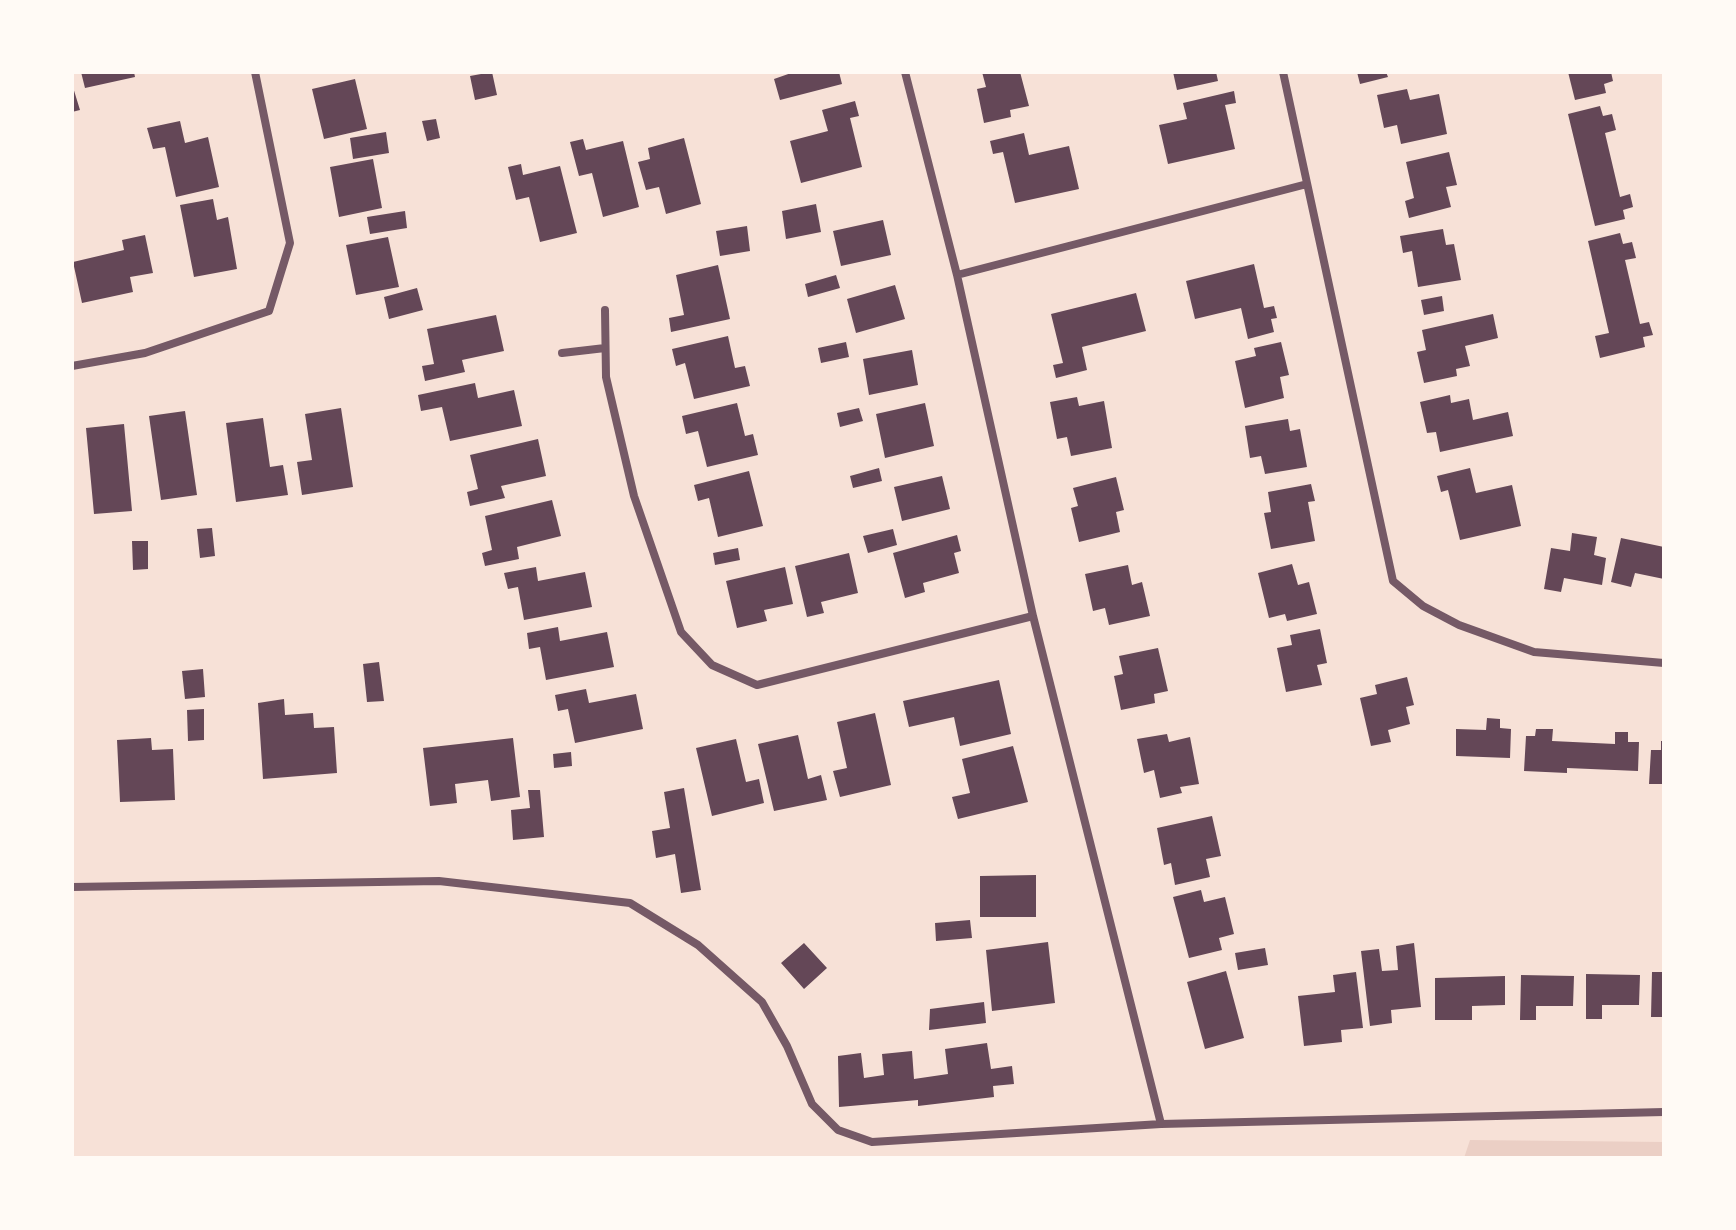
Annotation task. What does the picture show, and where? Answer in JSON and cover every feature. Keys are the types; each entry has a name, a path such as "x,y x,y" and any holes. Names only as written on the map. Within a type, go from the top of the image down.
{"street":[{"path":"72,366 145,353 269,311 290,243 255,72"},
{"path":"905,72 957,275 1033,616 1161,1124"},
{"path":"1283,72 1393,581 1423,606 1459,625 1534,652 1664,663"},
{"path":"957,275 1307,184"},
{"path":"605,310 606,377 634,496 681,632 712,665 757,685 1033,616"},
{"path":"562,353 605,348"},
{"path":"72,887 439,881 630,903 698,945 762,1002 787,1046 812,1104 838,1130 872,1142 1161,1124 1664,1112"}],"shaded area":[{"path":"1470,1140 1664,1142 1664,1158 1464,1158"}],"building":[{"path":"81,72 134,72 135,77 85,88"},
{"path":"492,72 497,95 475,100 470,76"},
{"path":"794,72 839,72 842,84 780,100 774,79"},
{"path":"982,72 1020,72 1029,106 1010,110 1011,117 984,123 977,89 986,87"},
{"path":"1173,72 1216,72 1218,81 1177,90"},
{"path":"1357,72 1386,72 1388,77 1360,84"},
{"path":"1568,72 1611,72 1613,81 1604,84 1606,93 1575,100"},
{"path":"355,79 367,129 324,139 312,89"},
{"path":"72,84 80,110 72,112"},
{"path":"1407,89 1410,100 1439,94 1447,134 1401,144 1397,125 1384,128 1377,95"},
{"path":"1234,91 1236,103 1225,105 1235,149 1168,164 1159,125 1187,119 1183,103"},
{"path":"855,101 859,116 850,118 862,167 801,183 790,141 828,131 822,110"},
{"path":"1600,106 1603,116 1612,114 1616,130 1605,133 1620,197 1630,194 1633,207 1623,210 1625,219 1595,226 1568,114"},
{"path":"436,119 440,138 427,141 422,121"},
{"path":"180,121 185,143 208,137 219,187 176,197 165,147 153,149 147,128"},
{"path":"386,132 389,153 353,159 350,138"},
{"path":"1024,133 1029,155 1069,146 1079,189 1015,203 1003,152 993,154 990,141"},
{"path":"684,138 701,204 666,214 659,187 646,190 638,162 650,159 648,148"},
{"path":"583,139 586,150 623,141 639,207 603,217 592,173 579,176 570,142"},
{"path":"1449,152 1457,185 1446,187 1451,207 1409,218 1405,201 1414,198 1406,162"},
{"path":"373,159 382,208 339,217 330,167"},
{"path":"521,164 523,175 560,166 577,233 540,242 529,197 516,200 508,167"},
{"path":"213,199 217,220 228,217 237,269 194,277 180,205"},
{"path":"816,204 821,232 786,239 782,211"},
{"path":"405,211 407,228 370,234 367,217"},
{"path":"883,220 891,255 841,266 833,231"},
{"path":"747,226 750,251 720,256 716,231"},
{"path":"1443,229 1446,245 1454,244 1461,280 1418,287 1412,251 1403,253 1400,236"},
{"path":"1620,233 1623,244 1632,242 1636,258 1625,260 1640,324 1649,322 1653,335 1643,337 1645,347 1600,358 1595,336 1609,333 1588,241"},
{"path":"145,235 153,273 130,277 133,292 82,303 73,262 124,250 122,240"},
{"path":"388,237 399,287 356,295 346,245"},
{"path":"1254,264 1264,308 1274,306 1277,318 1271,319 1274,332 1248,339 1241,308 1195,319 1186,281"},
{"path":"718,265 730,319 671,332 669,318 684,315 676,275"},
{"path":"836,275 840,288 808,297 805,284"},
{"path":"895,285 905,319 856,333 847,299"},
{"path":"417,288 423,310 389,319 384,297"},
{"path":"1136,293 1146,331 1082,347 1087,370 1056,378 1053,365 1063,363 1051,314"},
{"path":"1442,296 1444,311 1424,315 1421,300"},
{"path":"1493,314 1498,338 1465,346 1470,366 1456,369 1457,376 1424,383 1417,352 1426,350 1422,330"},
{"path":"496,315 504,351 462,360 465,372 425,381 422,366 434,364 427,329"},
{"path":"728,336 735,368 745,366 750,386 694,399 685,363 676,366 672,349"},
{"path":"846,342 849,357 821,363 818,348"},
{"path":"1281,342 1289,375 1280,377 1284,398 1245,408 1235,361 1256,356 1254,348"},
{"path":"912,350 918,385 869,395 863,359"},
{"path":"475,383 478,398 514,390 522,426 450,441 442,407 421,411 418,395"},
{"path":"1450,395 1451,403 1469,399 1473,420 1508,412 1513,436 1440,452 1436,432 1427,433 1420,402"},
{"path":"1077,397 1079,406 1104,401 1112,448 1071,456 1067,437 1057,439 1050,402"},
{"path":"737,403 745,436 753,434 758,455 707,467 698,431 686,434 682,416"},
{"path":"925,403 934,446 885,458 876,414"},
{"path":"341,408 353,487 302,495 297,462 312,460 305,414"},
{"path":"859,408 863,421 840,427 837,413"},
{"path":"185,411 197,495 161,500 149,416"},
{"path":"263,418 270,467 283,465 288,495 236,502 226,423"},
{"path":"1288,419 1290,431 1300,429 1307,467 1265,474 1261,456 1250,458 1245,426"},
{"path":"124,424 132,511 94,514 86,428"},
{"path":"538,439 546,476 501,486 505,498 470,506 467,492 478,489 470,455"},
{"path":"879,468 882,481 853,488 850,476"},
{"path":"1470,468 1476,493 1512,485 1521,526 1460,540 1448,490 1441,492 1437,476"},
{"path":"749,471 763,526 718,537 709,498 698,501 694,485"},
{"path":"942,476 950,509 902,521 894,487"},
{"path":"1116,477 1124,510 1116,512 1120,532 1079,542 1071,508 1078,506 1073,488"},
{"path":"1311,484 1315,501 1308,502 1315,541 1271,549 1264,513 1271,512 1268,492"},
{"path":"552,500 561,536 517,547 519,559 485,566 482,553 492,550 485,516"},
{"path":"212,528 215,556 200,558 197,529"},
{"path":"893,529 897,545 868,553 863,536"},
{"path":"1572,533 1597,537 1594,555 1606,558 1602,585 1564,578 1561,592 1544,589 1551,548 1570,551"},
{"path":"957,535 961,551 954,553 959,573 923,583 925,592 905,598 893,553"},
{"path":"1621,538 1664,547 1664,579 1635,573 1631,587 1611,582"},
{"path":"132,541 148,541 148,569 133,570"},
{"path":"738,548 740,560 715,565 713,553"},
{"path":"849,553 858,593 821,602 824,613 807,617 795,566"},
{"path":"1292,564 1298,585 1309,582 1317,614 1287,621 1285,614 1269,618 1258,573"},
{"path":"1128,565 1132,585 1142,582 1150,616 1109,625 1105,608 1093,611 1085,574"},
{"path":"536,567 538,581 585,572 592,607 524,620 518,587 508,589 504,573"},
{"path":"785,567 793,604 764,610 767,621 737,628 726,581"},
{"path":"558,627 560,641 607,632 614,667 546,680 540,647 529,649 527,633"},
{"path":"1320,629 1327,663 1317,665 1322,685 1286,692 1277,648 1292,645 1290,635"},
{"path":"1158,648 1168,691 1154,694 1155,703 1121,710 1114,676 1123,674 1119,656"},
{"path":"379,662 384,701 367,702 363,664"},
{"path":"203,669 205,697 185,699 182,671"},
{"path":"1407,677 1414,705 1406,707 1410,724 1388,730 1391,742 1371,746 1360,698 1377,694 1375,685"},
{"path":"999,680 1011,734 960,746 954,717 909,727 903,701"},
{"path":"586,689 589,703 636,694 643,729 575,743 568,709 558,711 555,695"},
{"path":"284,699 285,715 313,713 314,728 334,727 337,773 263,779 258,703"},
{"path":"204,709 204,740 188,741 187,710"},
{"path":"875,713 891,785 840,797 833,771 847,768 837,722"},
{"path":"1487,718 1500,719 1500,728 1511,729 1510,758 1456,756 1456,729 1486,730"},
{"path":"1536,729 1553,729 1552,741 1615,744 1615,732 1628,732 1628,742 1639,742 1638,771 1567,768 1567,773 1524,771 1526,736 1535,736"},
{"path":"1167,734 1169,742 1190,737 1199,784 1180,787 1182,793 1160,798 1154,770 1144,773 1137,739"},
{"path":"798,735 808,779 821,775 827,800 774,811 758,744"},
{"path":"151,738 152,750 173,749 175,800 120,802 117,740"},
{"path":"513,738 520,797 491,801 488,780 455,784 457,803 430,806 423,748"},
{"path":"736,739 746,782 759,779 764,803 712,816 696,748"},
{"path":"1661,741 1664,741 1664,784 1649,784 1651,750 1661,750"},
{"path":"1013,746 1028,802 958,819 952,797 970,793 962,759"},
{"path":"571,752 572,766 554,768 553,754"},
{"path":"684,788 701,890 681,893 675,854 656,858 652,831 670,828 664,792"},
{"path":"528,790 540,790 544,837 513,840 511,810 530,808"},
{"path":"1212,816 1221,856 1206,859 1210,877 1175,885 1171,863 1164,865 1157,828"},
{"path":"1036,875 1036,917 980,917 980,876"},
{"path":"1201,890 1204,902 1225,897 1234,934 1219,938 1222,950 1189,958 1173,897"},
{"path":"970,920 972,938 936,941 935,923"},
{"path":"1048,942 1055,1003 992,1011 986,950"},
{"path":"804,943 827,968 804,989 781,963"},
{"path":"1414,943 1421,1007 1391,1010 1392,1023 1370,1026 1361,951 1379,949 1382,971 1398,970 1396,946"},
{"path":"1265,948 1268,965 1238,970 1235,953"},
{"path":"1226,971 1244,1038 1205,1049 1187,982"},
{"path":"1356,972 1363,1028 1341,1030 1342,1042 1304,1046 1298,996 1335,992 1333,975"},
{"path":"1652,972 1664,972 1664,1017 1651,1017"},
{"path":"1586,974 1640,975 1639,1005 1602,1005 1602,1019 1586,1019"},
{"path":"1521,975 1574,976 1573,1006 1536,1006 1536,1020 1520,1020"},
{"path":"1505,976 1505,1005 1472,1006 1472,1020 1435,1020 1435,978"},
{"path":"984,1002 986,1023 929,1030 930,1009"},
{"path":"987,1043 991,1069 1012,1066 1014,1084 993,1086 994,1097 918,1106 918,1100 839,1107 838,1056 861,1053 864,1078 884,1075 882,1054 912,1051 914,1079 948,1074 945,1049"}]}
